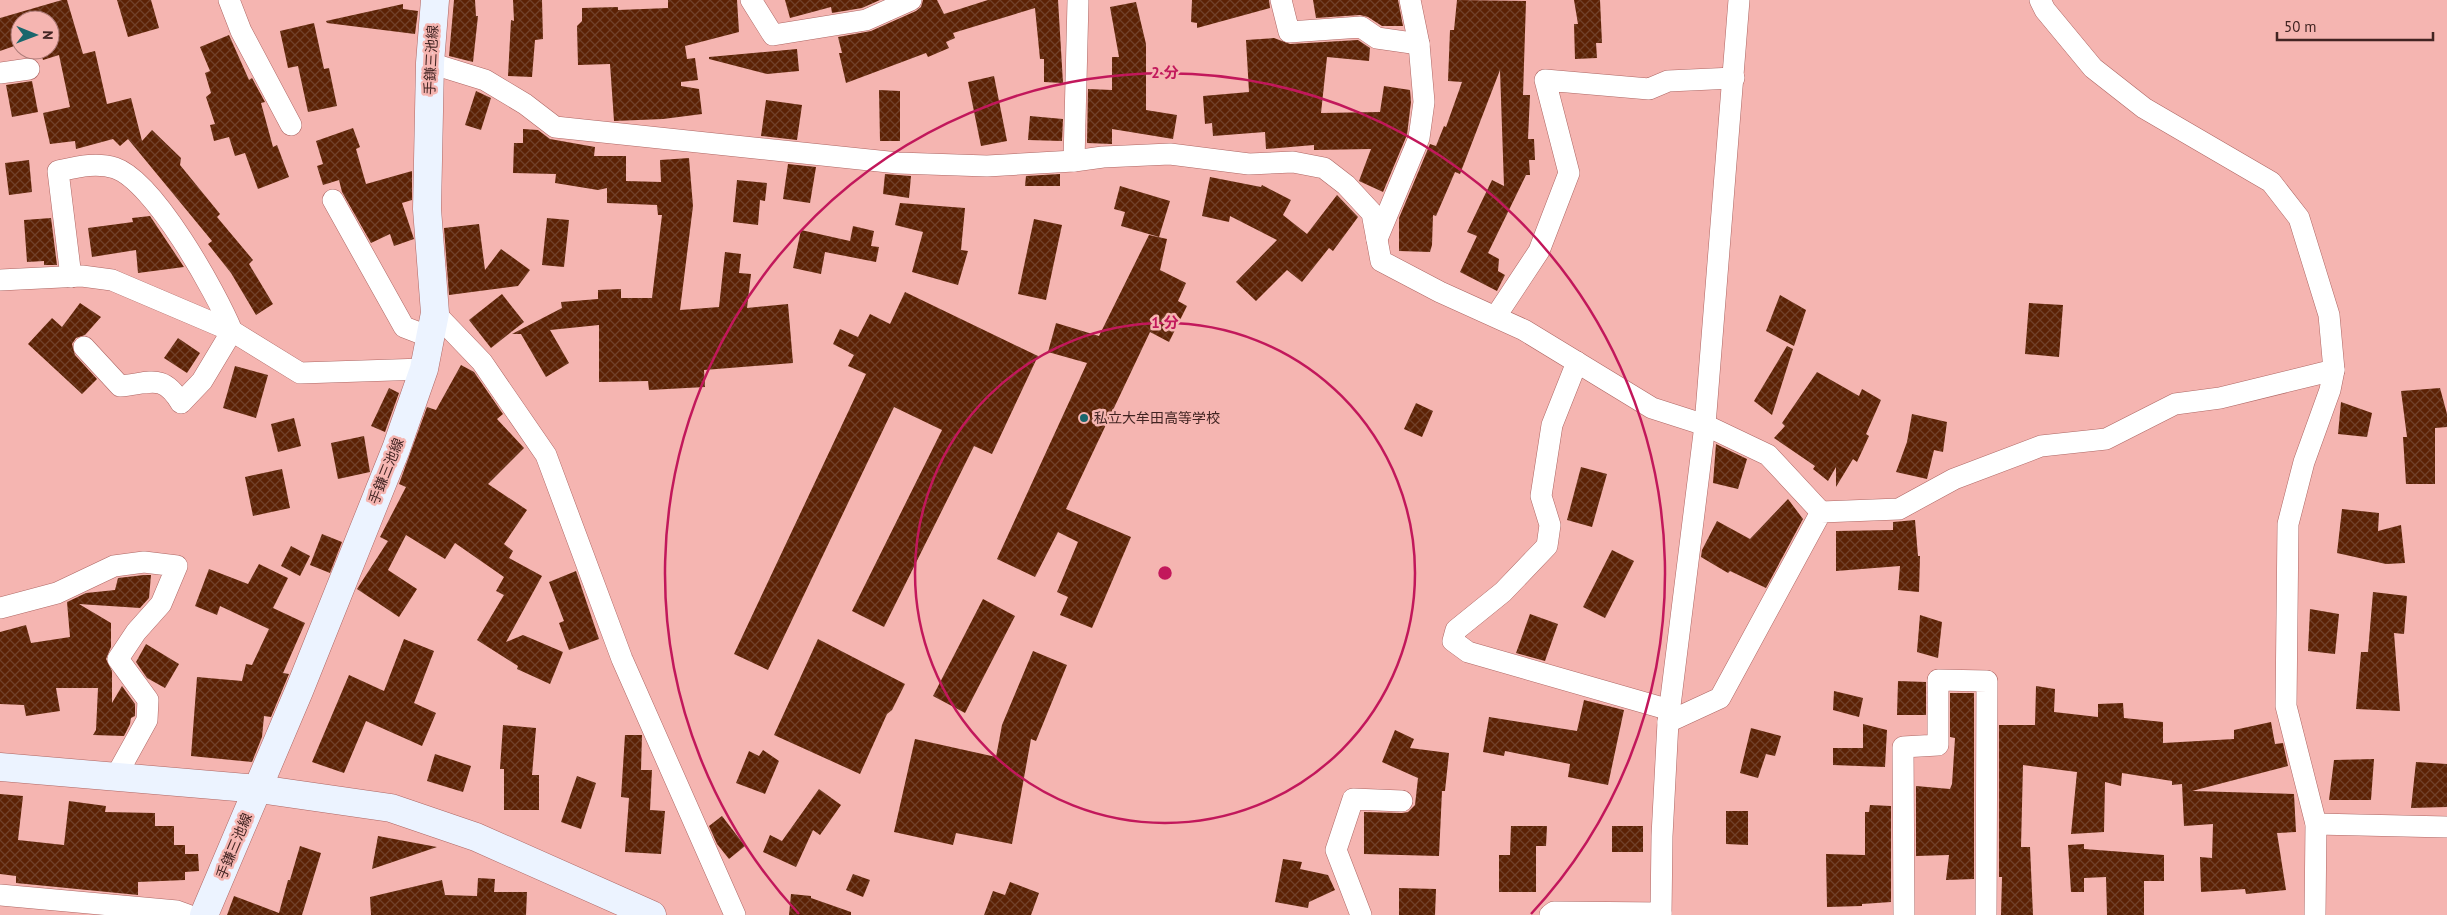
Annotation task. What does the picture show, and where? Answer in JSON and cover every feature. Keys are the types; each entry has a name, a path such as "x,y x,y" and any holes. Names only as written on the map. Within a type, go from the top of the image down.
{"main road":[{"name":"手鎌三池線","path":"204,915 259,789 396,449 424,369 433,325 427,209 430,63 435,0"},
{"path":"0,767 259,789 391,808 476,837 652,915"}],"street":[{"path":"229,0 241,31 291,125"},
{"path":"751,0 773,35 866,20 911,0"},
{"path":"1074,161 1078,0"},
{"path":"1281,0 1289,32 1361,27 1377,38 1419,44"},
{"path":"1377,239 1419,138 1424,102 1419,44 1410,0"},
{"path":"1550,915 1554,912 1661,914 1662,836 1669,716 1705,425 1739,0"},
{"path":"2040,0 2051,17 2100,74 2144,108 2271,182 2299,218 2329,316 2334,370 2330,390 2304,462 2288,524 2286,706 2316,824 2315,915"},
{"path":"430,63 484,80 525,104 555,127 898,163 987,166 1170,154 1248,164 1293,162 1324,168 1346,185 1372,213 1381,261 1440,292 1524,330 1652,408 1705,425 1768,455 1821,512 1899,509 1954,479 2041,446 2106,440 2175,404 2220,398 2334,370"},
{"path":"0,73 28,69"},
{"path":"1496,316 1539,251 1569,174 1545,80 1648,89 1668,81 1734,78"},
{"path":"71,277 58,171 88,164 116,168 142,185 162,210 220,301 232,330"},
{"path":"333,200 404,326 433,325 482,362 546,455 622,659 735,915"},
{"path":"0,280 71,277 112,280 232,330 300,373 424,369"},
{"path":"84,347 120,386 159,382 171,387 181,403 202,381 232,330"},
{"path":"1577,362 1552,425 1540,496 1550,525 1547,546 1503,592 1456,630 1454,641 1468,652 1669,716 1720,698 1821,512"},
{"path":"0,608 57,593 114,566 144,562 177,566 161,604 136,632 118,659 148,700 147,720 116,776"},
{"path":"1904,915 1903,746 1938,745 1938,680 1987,681 1986,915"},
{"path":"1361,915 1336,850 1353,799 1402,801"},
{"path":"2316,824 2447,828"},
{"path":"0,895 177,911 188,915"}],"building":[{"path":"67,0 83,54 95,51 107,104 131,98 142,141 152,130 181,158 180,165 220,214 217,217 253,260 249,264 273,304 256,315 231,273 208,244 212,241 128,139 120,146 113,139 76,149 75,141 50,144 43,113 70,107 60,60 60,10 28,10"},
{"path":"117,0 151,0 159,28 128,37"},
{"path":"454,0 475,0 476,16 478,16 473,62 449,56"},
{"path":"513,0 542,0 543,39 535,40 532,77 508,76 511,20 514,21"},
{"path":"668,0 737,0 739,32 685,46 687,59 695,58 698,80 681,82 681,86 699,89 702,114 663,119 614,121 610,64 578,65 577,26 582,21 582,8 618,7 618,10 668,8"},
{"path":"785,0 880,0 862,8 832,13 831,7 790,18"},
{"path":"923,0 937,0 944,14 988,0 1058,0 1063,83 1044,82 1044,59 1040,59 1035,8 953,33 955,38 946,42 949,48 928,57 926,53 846,83 839,53 842,53 838,37 871,31 916,11 921,7"},
{"path":"1192,0 1269,0 1270,8 1197,28 1197,23 1191,22"},
{"path":"1313,0 1398,0 1403,26 1382,26 1368,17 1360,15 1316,18"},
{"path":"1457,0 1526,1 1523,95 1530,95 1528,139 1534,139 1535,160 1529,160 1530,175 1526,175 1488,253 1499,259 1498,271 1505,275 1497,291 1460,272 1477,236 1467,232 1492,180 1504,186 1500,70 1460,174 1455,172 1436,216 1433,215 1430,252 1399,251 1399,218 1430,144 1436,146 1444,126 1446,127 1462,82 1448,81 1450,30 1454,30"},
{"path":"1574,0 1600,0 1602,43 1596,43 1597,58 1575,59 1574,24 1578,24"},
{"path":"1136,2 1146,44 1146,110 1177,115 1173,139 1112,129 1112,144 1087,143 1088,89 1112,90 1112,57 1119,57 1110,7"},
{"path":"403,4 403,9 418,11 415,34 327,23 326,21"},
{"path":"10,15 10,48 0,51 0,18"},
{"path":"314,23 324,69 329,68 337,106 308,112 298,66 288,68 280,31"},
{"path":"229,35 249,80 252,78 265,102 261,103 273,147 277,145 289,177 258,189 245,153 235,156 229,137 214,141 210,125 215,124 206,97 211,93 205,73 210,71 200,47"},
{"path":"1274,38 1290,44 1358,40 1370,48 1369,61 1327,57 1321,113 1380,112 1384,86 1410,90 1411,102 1407,135 1383,192 1359,181 1371,149 1314,150 1314,145 1266,149 1265,132 1213,136 1212,123 1205,124 1203,96 1249,92 1246,40"},
{"path":"797,49 799,71 767,74 709,59 709,57"},
{"path":"994,76 1007,141 981,146 968,82"},
{"path":"32,81 38,112 12,117 6,85"},
{"path":"879,90 900,91 900,141 880,141"},
{"path":"476,91 491,98 481,130 465,125"},
{"path":"766,100 802,105 797,140 761,136"},
{"path":"1030,116 1063,119 1062,141 1028,140"},
{"path":"353,128 360,147 356,149 366,184 412,171 412,200 402,203 414,239 394,246 390,234 371,243 342,192 339,180 323,185 317,166 323,164 316,141"},
{"path":"523,129 538,130 550,139 595,147 594,156 626,156 626,181 661,182 660,160 689,158 693,206 680,310 719,307 725,252 741,254 739,273 751,274 747,308 788,304 793,363 704,370 705,387 649,390 648,381 599,382 599,325 550,330 569,363 546,377 521,334 512,334 562,308 561,302 598,299 598,290 621,289 621,298 652,298 662,215 658,215 657,205 607,203 607,188 598,190 555,183 556,174 513,173 514,143 523,143"},
{"path":"29,160 32,192 9,195 5,163"},
{"path":"788,164 816,167 810,203 783,199"},
{"path":"885,174 911,176 909,198 883,194"},
{"path":"1060,174 1060,186 1025,186 1026,176"},
{"path":"1210,177 1261,187 1262,185 1291,200 1283,215 1307,234 1337,195 1358,217 1333,251 1329,248 1302,282 1287,270 1256,301 1236,282 1277,240 1230,216 1229,222 1202,216"},
{"path":"737,180 767,183 765,201 760,200 758,225 733,222"},
{"path":"1120,186 1170,201 1159,237 1121,226 1125,212 1114,209"},
{"path":"900,203 965,208 961,250 968,251 958,285 912,272 923,232 895,225"},
{"path":"150,216 184,267 138,273 136,250 92,257 88,228 133,222 132,218"},
{"path":"51,218 57,265 44,265 44,261 27,262 24,220"},
{"path":"547,218 569,220 564,267 542,265"},
{"path":"1034,219 1062,225 1046,300 1018,294"},
{"path":"479,224 485,270 501,249 530,270 518,286 449,295 444,228"},
{"path":"853,226 874,231 871,246 879,247 876,262 825,252 821,274 793,268 801,230 850,241"},
{"path":"1149,235 1167,239 1160,270 1186,283 1178,301 1187,306 1169,342 1150,332 1066,509 1131,537 1092,628 1060,615 1068,597 1057,592 1078,542 1058,532 1035,577 997,559 1087,363 1048,352 1056,323 1099,336"},
{"path":"905,292 1038,356 992,454 974,446 884,627 852,611 942,430 894,407 768,670 734,654 866,374 848,366 854,355 833,344 840,329 858,337 870,314 890,324"},
{"path":"502,294 524,322 491,348 469,320"},
{"path":"1780,295 1806,310 1794,346 1766,331"},
{"path":"80,303 101,317 85,335 76,338 72,344 75,355 97,379 82,394 28,344 52,318 62,327"},
{"path":"2029,303 2063,305 2059,357 2025,354"},
{"path":"178,338 200,353 187,373 164,358"},
{"path":"1787,346 1793,349 1772,415 1754,401"},
{"path":"461,365 474,372 503,414 497,419 524,448 488,484 527,510 504,544 513,551 509,558 542,576 506,642 523,635 563,652 550,684 517,669 518,666 477,640 504,595 496,591 504,577 455,543 445,559 406,535 388,570 417,589 399,617 357,589 388,541 380,537 406,487 399,484 427,407 436,410"},
{"path":"235,366 268,375 256,418 223,408"},
{"path":"1817,372 1859,396 1862,389 1881,400 1866,434 1869,436 1857,462 1853,459 1836,487 1836,467 1828,481 1813,469 1815,466 1774,438 1785,426 1782,423"},
{"path":"389,388 399,393 385,432 371,426"},
{"path":"2440,388 2447,414 2447,427 2435,428 2435,484 2406,484 2403,437 2407,437 2401,391"},
{"path":"2341,402 2372,413 2367,437 2338,434"},
{"path":"1416,403 1433,411 1422,437 1404,429"},
{"path":"1912,414 1947,422 1943,452 1934,450 1927,479 1896,472 1907,442"},
{"path":"294,418 301,446 278,452 271,424"},
{"path":"364,436 370,472 338,479 331,443"},
{"path":"1716,444 1747,459 1738,489 1713,483"},
{"path":"1581,467 1607,474 1592,527 1567,520"},
{"path":"282,469 290,508 253,516 245,477"},
{"path":"1788,499 1803,519 1766,588 1730,571 1728,573 1701,557 1702,550 1717,521 1750,539"},
{"path":"2342,509 2379,513 2378,531 2401,525 2405,563 2386,564 2337,553"},
{"path":"1915,520 1918,556 1920,556 1919,592 1898,590 1900,566 1836,571 1836,531 1893,530 1893,522"},
{"path":"322,534 342,542 330,573 310,565"},
{"path":"291,546 310,556 300,576 281,566"},
{"path":"1612,550 1634,561 1605,618 1583,607"},
{"path":"259,564 288,578 273,608 305,623 283,673 289,674 271,717 264,716 262,737 252,762 191,756 197,677 242,681 246,664 252,665 269,629 220,606 217,615 195,606 209,569 248,584"},
{"path":"576,571 599,639 569,650 559,623 564,621 549,582"},
{"path":"151,575 149,598 140,608 79,604 111,623 111,647 106,659 112,671 112,703 122,686 135,704 135,716 131,718 124,736 93,735 96,730 98,688 56,688 60,711 26,716 24,705 0,704 0,632 26,625 31,643 70,637 67,602 86,593 115,590 118,578"},
{"path":"2373,592 2407,596 2404,634 2394,633 2400,711 2356,709 2361,652 2368,652"},
{"path":"983,599 1015,616 965,713 933,696"},
{"path":"2310,609 2339,614 2335,654 2308,651"},
{"path":"1530,614 1558,624 1545,661 1516,653"},
{"path":"1920,615 1942,622 1938,658 1917,652"},
{"path":"404,639 434,651 414,703 436,713 422,746 366,721 344,773 312,762 349,675 384,691"},
{"path":"818,639 905,684 892,710 887,714 860,774 774,735"},
{"path":"146,644 179,664 165,688 147,678 136,662"},
{"path":"1033,651 1067,665 1036,741 1031,739 1012,844 956,833 953,845 894,832 915,739 996,757 1002,725"},
{"path":"1898,681 1926,682 1926,715 1897,715"},
{"path":"2036,686 2055,689 2054,712 2098,717 2098,704 2123,703 2124,718 2163,722 2163,743 2234,739 2234,730 2271,722 2275,744 2283,743 2288,766 2192,791 2294,794 2296,832 2277,833 2286,890 2246,894 2245,889 2201,892 2200,857 2212,858 2213,824 2184,826 2182,784 2172,785 2172,781 2122,773 2121,786 2105,782 2104,832 2071,834 2077,772 2023,765 2021,847 2030,847 2033,915 2001,915 2002,877 1999,877 1999,725 2035,725"},
{"path":"1834,691 1863,698 1859,717 1833,710"},
{"path":"1950,693 1974,693 1974,879 1946,880 1949,855 1916,856 1916,786 1950,789 1952,784 1955,738 1950,737"},
{"path":"1584,700 1624,710 1608,785 1568,777 1570,764 1505,751 1504,756 1483,752 1489,717 1577,731"},
{"path":"1863,724 1887,730 1885,767 1833,765 1833,748 1863,748"},
{"path":"503,725 536,728 532,775 539,775 539,810 504,810 504,769 500,769"},
{"path":"1751,728 1781,736 1775,756 1766,754 1758,778 1740,773"},
{"path":"1395,730 1414,739 1410,748 1449,753 1445,791 1442,791 1439,856 1364,854 1364,812 1402,813 1408,812 1415,805 1418,778 1382,762"},
{"path":"625,735 642,735 641,770 652,770 650,810 665,811 661,854 625,852 629,798 621,797"},
{"path":"763,750 779,761 765,794 736,783 749,751 759,756"},
{"path":"435,754 471,766 463,792 427,781"},
{"path":"2374,759 2371,800 2329,800 2334,760"},
{"path":"2416,762 2447,764 2447,807 2411,808"},
{"path":"577,776 596,783 581,829 561,822"},
{"path":"819,789 841,805 820,835 813,830 796,867 763,852 770,835 782,841"},
{"path":"0,794 23,796 18,840 64,845 69,801 106,806 105,812 155,813 155,826 174,826 174,845 185,845 185,854 198,854 199,871 185,872 185,880 138,882 138,895 16,883 16,876 0,874"},
{"path":"1870,805 1891,806 1891,902 1862,904 1862,906 1827,907 1826,854 1865,855 1865,812 1869,812"},
{"path":"1726,811 1748,811 1748,845 1726,844"},
{"path":"722,816 745,846 729,859 717,844 709,826"},
{"path":"1511,826 1547,826 1546,846 1536,846 1536,892 1499,892 1499,855 1510,855"},
{"path":"1612,826 1643,826 1643,852 1612,852"},
{"path":"378,836 437,847 372,869"},
{"path":"2084,844 2084,849 2164,855 2164,881 2144,881 2144,915 2107,915 2106,877 2084,878 2084,892 2071,892 2068,845"},
{"path":"300,846 321,853 302,915 227,915 234,896 279,913"},
{"path":"1283,859 1302,862 1300,869 1328,875 1335,890 1309,902 1308,908 1275,902"},
{"path":"853,874 870,880 863,897 846,890"},
{"path":"478,878 495,879 494,892 527,892 526,915 371,915 370,897 442,880 445,895 477,896"},
{"path":"1010,882 1039,893 1031,915 984,915 993,891 1005,895"},
{"path":"1399,888 1436,889 1435,915 1399,915"},
{"path":"791,894 811,896 811,898 851,912 851,915 789,915"}],"place":[{"name":"私立大牟田高等学校","path":"1084,418"}]}
